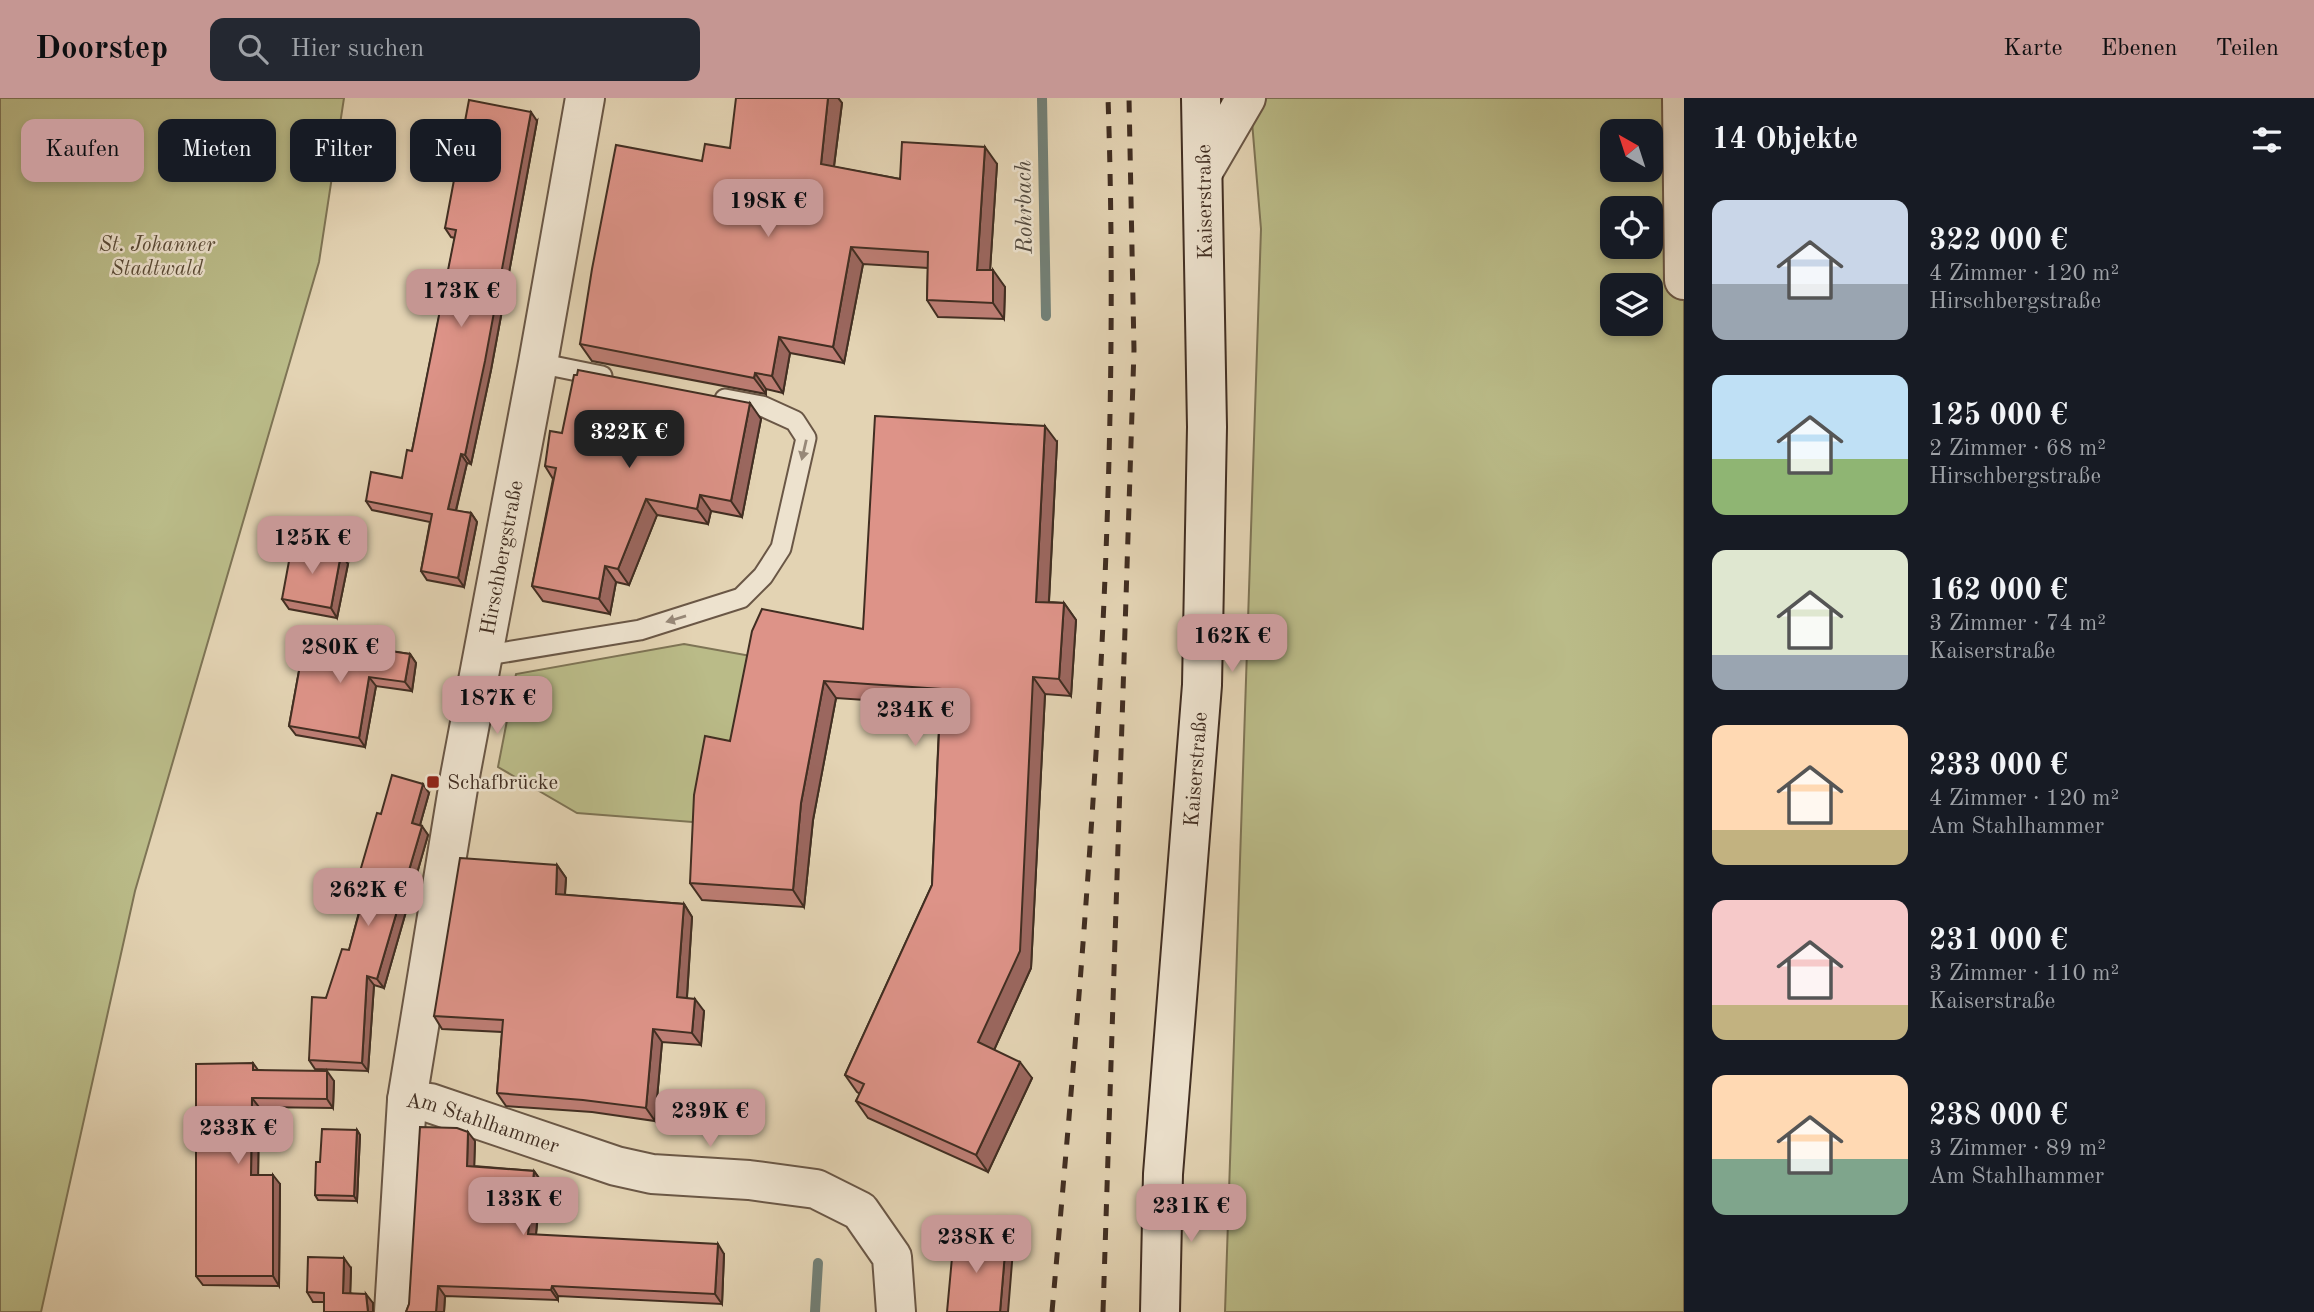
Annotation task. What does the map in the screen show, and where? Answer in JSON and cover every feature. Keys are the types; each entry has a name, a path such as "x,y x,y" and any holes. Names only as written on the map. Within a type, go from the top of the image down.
{"street":[{"name":"Hirschbergstraße","path":"407,1100 482,656 585,98"},
{"name":"Kaiserstraße","path":"1160,1312 1163,1174 1202,685 1207,427 1201,98"},
{"path":"1204,170 1246,98"},
{"path":"1682,98 1684,280"},
{"name":"Am Stahlhammer","path":"394,1312 407,1100 430,1102 616,1166 699,1178 749,1180 816,1189 860,1211 892,1256 896,1312"}],"lane":[{"path":"538,363 627,381"},
{"path":"482,656 640,630 741,598 763,576 781,548 807,438 795,421 762,406 708,396"}],"green space":[{"name":"St. Johanner Stadtwald","path":"0,98 344,98 341,119 290,119 290,182 331,182 319,262 135,891 41,1312 0,1312"},
{"path":"1250,98 1684,98 1684,1312 1225,1312 1261,229"},
{"path":"684,644 762,658 705,823 577,813 498,767 516,674"}],"building":[{"path":"736,98 828,98 821,164 900,179 902,142 985,147 977,270 993,270 993,303 927,300 928,252 851,247 833,347 779,337 772,376 755,373 754,378 580,344 616,145 702,161 705,144 730,148"},
{"path":"469,100 531,112 485,361 465,455 461,454 448,509 471,513 458,578 421,571 432,514 366,501 371,472 402,478 407,450 412,451 456,230 445,228 454,182 501,182 501,119 465,119"},
{"path":"578,370 750,403 731,501 700,495 697,509 646,499 618,569 605,566 599,599 532,586 556,468 545,466 550,431 562,433 574,375 577,375"},
{"path":"875,416 1045,426 1036,602 1064,603 1059,679 1033,677 1020,951 978,1042 1020,1062 976,1155 856,1101 864,1084 845,1075 932,885 941,689 824,681 801,803 793,890 690,883 694,795 705,736 730,741 752,631 762,609 863,629"},
{"path":"292,545 341,554 331,608 282,599"},
{"path":"305,638 410,654 405,682 369,677 359,738 289,726"},
{"path":"392,775 423,784 412,823 422,826 377,979 367,976 362,1063 309,1060 312,997 326,998 342,949 349,950 364,895 354,892 377,813 381,814"},
{"path":"460,858 557,865 556,894 684,904 677,997 695,999 692,1033 653,1029 646,1108 497,1093 503,1020 434,1016"},
{"path":"253,1063 253,1070 327,1071 327,1099 252,1098 251,1175 273,1175 273,1276 196,1276 196,1064"},
{"path":"420,1127 457,1128 468,1132 467,1166 534,1171 528,1234 718,1244 715,1294 552,1286 551,1290 438,1286 436,1312 406,1312 409,1304"},
{"path":"322,1129 357,1130 354,1196 315,1195 316,1162 320,1162"},
{"path":"954,1236 1006,1241 1000,1312 947,1312"},
{"path":"308,1257 344,1258 343,1293 366,1294 368,1312 324,1312 324,1293 307,1292"}],"waterway":[{"name":"Rohrbach","path":"1042,98 1046,316"},
{"name":"Rohrbach","path":"815,1312 818,1263"}],"railway":[{"path":"1052,1312 1078,1009 1099,706 1110,402 1108,98"},
{"path":"1103,1312 1134,350 1129,98"}],"place":[{"name":"Schafbrücke","path":"433,782"}]}
